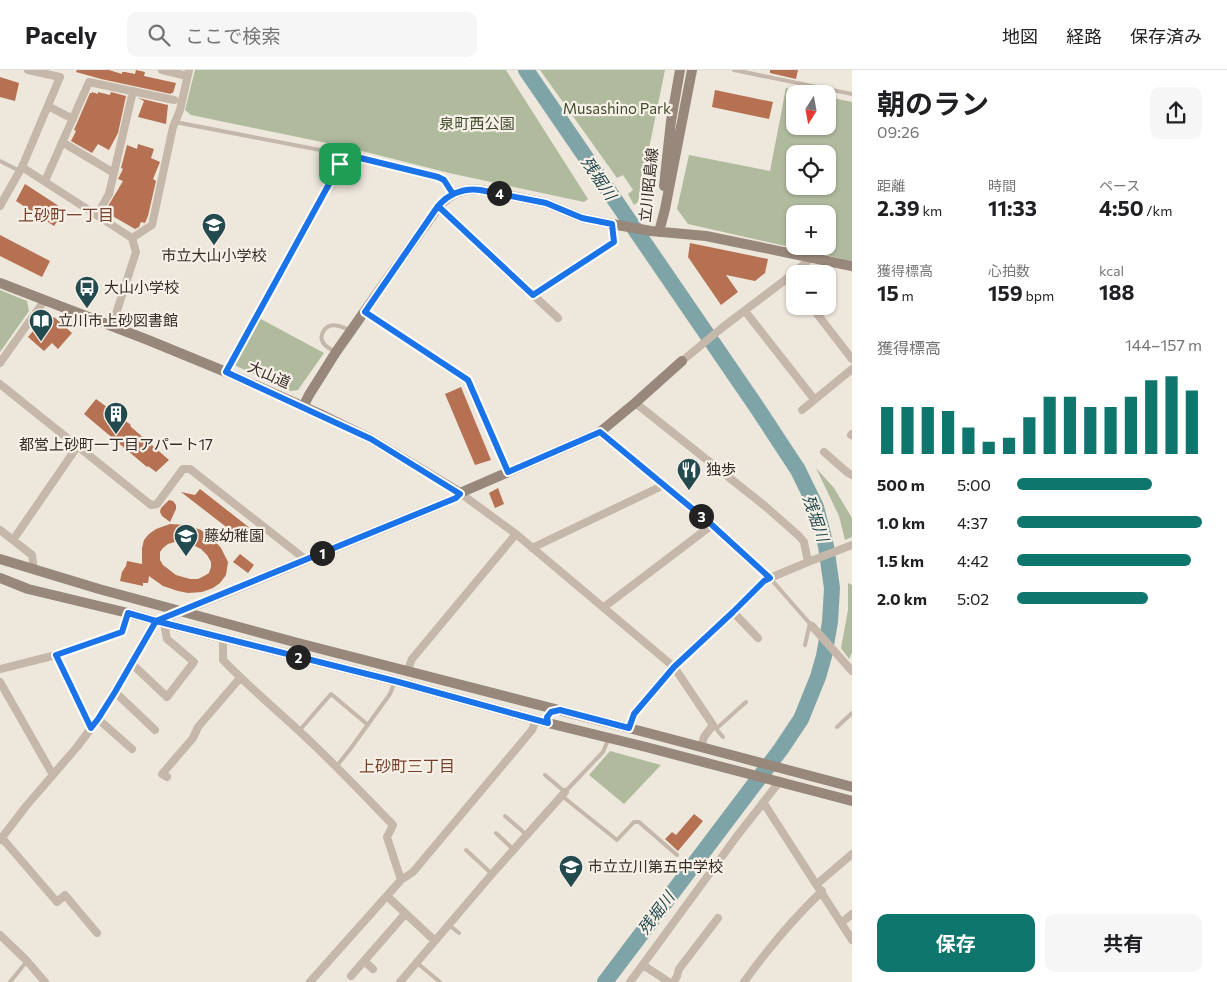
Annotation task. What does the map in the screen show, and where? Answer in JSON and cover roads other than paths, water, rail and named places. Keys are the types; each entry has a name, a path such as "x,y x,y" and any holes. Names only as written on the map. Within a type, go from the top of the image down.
{"street":[{"path":"0,206 21,169 60,77 28,70"},
{"path":"132,238 152,225 188,73 162,70"},
{"name":"立川昭島線","path":"655,231 661,208 671,121 680,70"},
{"name":"立川昭島線","path":"655,231 665,209 692,70"},
{"path":"44,181 89,82 174,100"},
{"path":"97,215 110,194 132,91"},
{"path":"48,106 73,118"},
{"path":"62,142 114,173"},
{"path":"226,372 344,158 348,155 438,177 444,180 453,194"},
{"path":"21,169 44,181 132,238 136,252 112,326"},
{"path":"303,407 336,352 438,206 445,199 463,190 480,190 546,203 582,218 655,231 706,236 851,267"},
{"path":"438,206 558,318"},
{"path":"533,295 614,242 614,224"},
{"path":"803,265 811,258"},
{"path":"97,933 65,894 57,902 1,839 98,719 131,663 160,622 182,611 456,498 460,494 508,472 600,432 723,327 786,279"},
{"name":"大山道","path":"0,283 148,340 226,372 303,407 371,439 460,494"},
{"path":"0,363 44,301"},
{"path":"745,311 814,400"},
{"path":"819,315 852,359"},
{"path":"802,410 852,369"},
{"path":"0,384 151,505 157,504 183,469 190,469 306,560"},
{"path":"635,404 766,506 804,542 810,562"},
{"path":"600,432 712,525 770,578"},
{"path":"13,540 77,447"},
{"path":"824,452 852,475"},
{"path":"532,548 664,485"},
{"path":"460,494 516,534 674,667 715,727 706,734 701,747"},
{"path":"604,607 712,525"},
{"path":"0,530 32,555 34,570"},
{"path":"407,672 412,659 516,534"},
{"path":"674,667 764,581 852,545"},
{"path":"0,559 34,570 407,672 852,787"},
{"path":"0,578 28,589 395,681 536,720 646,746 852,801"},
{"path":"733,612 758,638"},
{"path":"0,668 56,655 122,632 128,613"},
{"path":"131,663 167,697 194,662 167,638 160,622"},
{"path":"811,625 852,671"},
{"path":"223,638 223,660 336,766 393,825 387,837 401,880"},
{"path":"56,655 91,728"},
{"path":"167,777 162,774 194,738 198,727 240,678"},
{"path":"0,682 54,775"},
{"path":"115,692 156,730"},
{"path":"548,723 547,717 551,712 560,710"},
{"path":"98,719 132,749"},
{"path":"310,982 401,880 413,872 532,730 536,720"},
{"path":"646,746 652,743 648,733"},
{"path":"630,982 763,802 776,780"},
{"path":"400,982 563,794"},
{"path":"763,802 852,940"},
{"path":"817,884 852,854"},
{"path":"744,982 759,961 804,908 822,892"},
{"path":"387,896 435,941"},
{"path":"351,976 405,914"},
{"path":"842,923 852,914"},
{"path":"674,982 679,969 718,918"},
{"path":"0,935 45,982"},
{"path":"364,961 373,968"},
{"path":"643,965 669,982"}],"lane":[{"path":"734,70 852,94"},
{"path":"175,122 348,155"},
{"path":"0,161 21,169"},
{"path":"365,312 468,380 508,472"},
{"path":"336,352 322,341 322,334 326,328 331,325 337,325 351,332"},
{"path":"770,578 811,625 806,645"},
{"path":"629,728 634,714 674,667"},
{"path":"336,766 390,694 395,681"},
{"path":"299,731 331,694 368,725"},
{"path":"723,737 715,727 746,702"},
{"path":"837,727 852,713"},
{"path":"563,794 603,752 609,737"},
{"path":"545,775 563,794 617,840 634,822 639,822 677,854"},
{"path":"505,816 527,835"},
{"path":"496,833 514,850"},
{"path":"466,850 492,874"},
{"path":"448,925 459,933"},
{"path":"10,982 27,962"},
{"path":"416,962 440,982"}],"waterway":[{"name":"残堀川","path":"526,70 798,470 816,507 826,546 832,588 830,622 824,656 818,677 801,719 781,749 605,982"}],"place":[{"name":"市立大山小学校","path":"214,246"},
{"name":"大山小学校","path":"87,309"},
{"name":"立川市上砂図書館","path":"41,342"},
{"name":"都営上砂町一丁目アパート17","path":"116,435"},
{"name":"独歩","path":"689,491"},
{"name":"藤幼稚園","path":"186,557"},
{"name":"市立立川第五中学校","path":"571,888"}],"district":[{"name":"上砂町一丁目","path":"66,215"},
{"name":"上砂町三丁目","path":"407,766"}],"park label":[{"name":"Musashino Park","path":"617,109"},
{"name":"泉町西公園","path":"477,124"}]}
